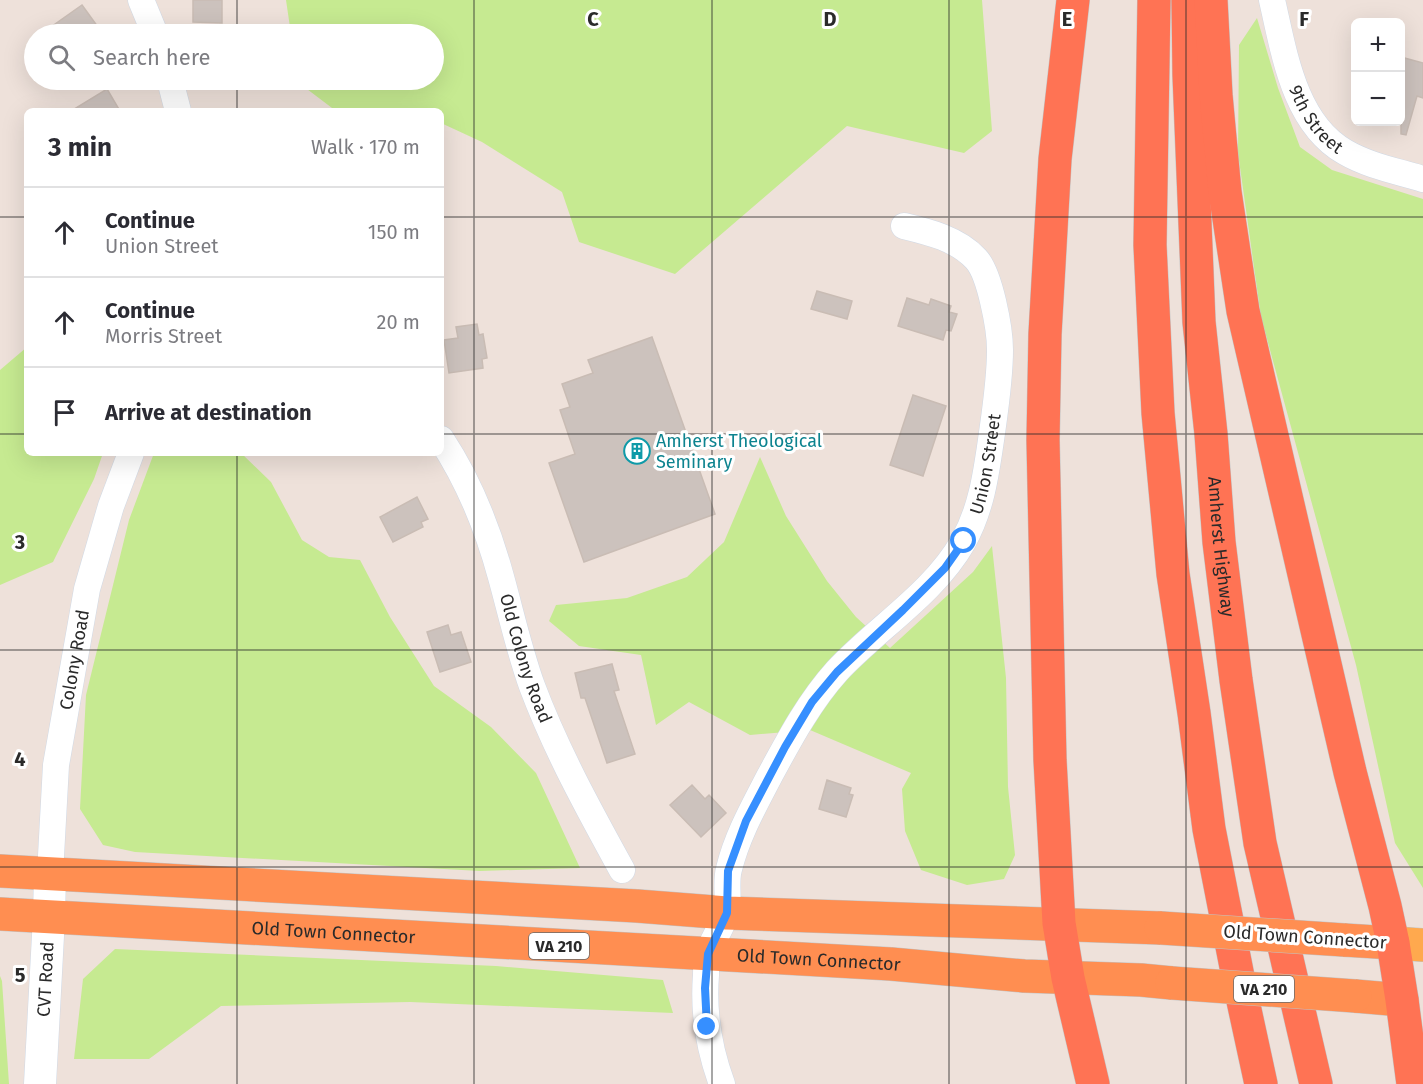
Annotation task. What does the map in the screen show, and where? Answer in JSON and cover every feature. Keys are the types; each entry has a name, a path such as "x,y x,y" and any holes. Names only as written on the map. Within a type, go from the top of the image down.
{"highway":[{"path":"1073,0 1055,159 1045,334 1042,440 1050,760 1059,923 1068,978 1093,1084"},
{"path":"1154,0 1150,245 1158,413 1173,574 1209,829 1261,1084"},
{"name":"Amherst Highway","path":"1188,0 1199,322 1222,565 1260,843 1316,1084"},
{"path":"1211,0 1216,95 1225,192 1243,311 1350,772 1385,906 1408,944 1413,1001 1413,1084"},
{"name":"Old Town Connector","path":"0,871 727,913 1059,923 1408,944"},
{"name":"Old Town Connector","path":"0,914 891,964 1024,976 1141,980 1413,1001"}],"street":[{"path":"141,0 151,24"},
{"name":"9th Street","path":"1272,0 1288,67 1298,95 1316,127 1344,151 1367,163 1423,179"},
{"path":"173,90 177,108"},
{"name":"Union Street","path":"722,1084 713,1058 707,1027 705,988 708,954 727,913 728,871 746,821 812,702 837,672 945,568 964,541 977,511 984,486 996,409 1000,348 986,273 976,259 960,247 936,234 904,226"},
{"name":"Old Colony Road","path":"444,445 472,496 488,535 532,686 558,749 622,870"},
{"name":"Colony Road","path":"50,874 56,765 87,589 111,506 130,456"},
{"name":"CVT Road","path":"40,1084 50,917 50,874"}],"green space":[{"path":"286,0 982,0 992,131 964,153 847,126 675,274 579,242 562,192 482,142 444,124 444,108 332,108 308,90 444,90 444,24 290,24"},
{"path":"1257,18 1278,88 1300,147 1332,170 1423,199 1423,888 1395,843 1356,665 1261,317 1238,153 1239,45"},
{"path":"24,350 24,456 102,456 94,479 53,562 0,585 0,370"},
{"path":"153,456 244,456 271,482 302,540 329,557 360,560 390,617 434,686 491,727 536,773 580,868 480,871 135,852 103,845 80,809 86,695 129,520"},
{"path":"760,457 786,516 827,581 856,617 890,648 973,572 992,546 1006,678 1008,787 1015,855 1004,879 967,885 921,870 905,831 902,789 911,773 810,730 750,735 689,702 656,725 641,655 579,646 549,621 556,605 627,598 687,577 724,542"},
{"path":"115,949 496,966 663,980 673,1013 410,1002 221,1006 149,1059 74,1059 83,979"},
{"path":"0,976 2,981 9,1084 0,1084"}],"building":[{"path":"193,0 222,0 222,23 193,22"},
{"path":"82,5 96,24 55,24"},
{"path":"1405,58 1423,63 1423,98 1417,96 1406,135 1401,134 1401,126 1405,126"},
{"path":"108,90 118,108 76,108"},
{"path":"817,291 852,301 847,319 811,309"},
{"path":"907,298 929,305 931,299 951,306 949,312 957,314 951,331 946,330 943,340 898,326"},
{"path":"477,324 479,335 483,334 487,358 482,359 483,368 449,373 444,340 458,338 456,327"},
{"name":"Amherst Theological Seminary","path":"652,337 715,514 584,562 549,463 575,454 560,410 570,407 562,384 593,373 588,360"},
{"path":"913,395 946,406 923,476 890,465"},
{"path":"417,497 428,519 421,522 423,527 393,542 380,517"},
{"path":"448,625 451,635 461,632 471,662 440,672 427,632"},
{"path":"612,664 619,690 614,691 635,754 607,763 585,698 581,698 575,673"},
{"path":"827,780 851,788 849,794 853,795 846,817 819,809"},
{"path":"692,785 705,799 709,795 726,813 701,837 670,805"}],"place":[{"name":"Amherst Theological Seminary","path":"637,451"}],"route":[{"path":"707,1027 705,988 708,954 727,913 728,871 746,821 785,747 812,702 837,672 945,568 964,541"}]}
